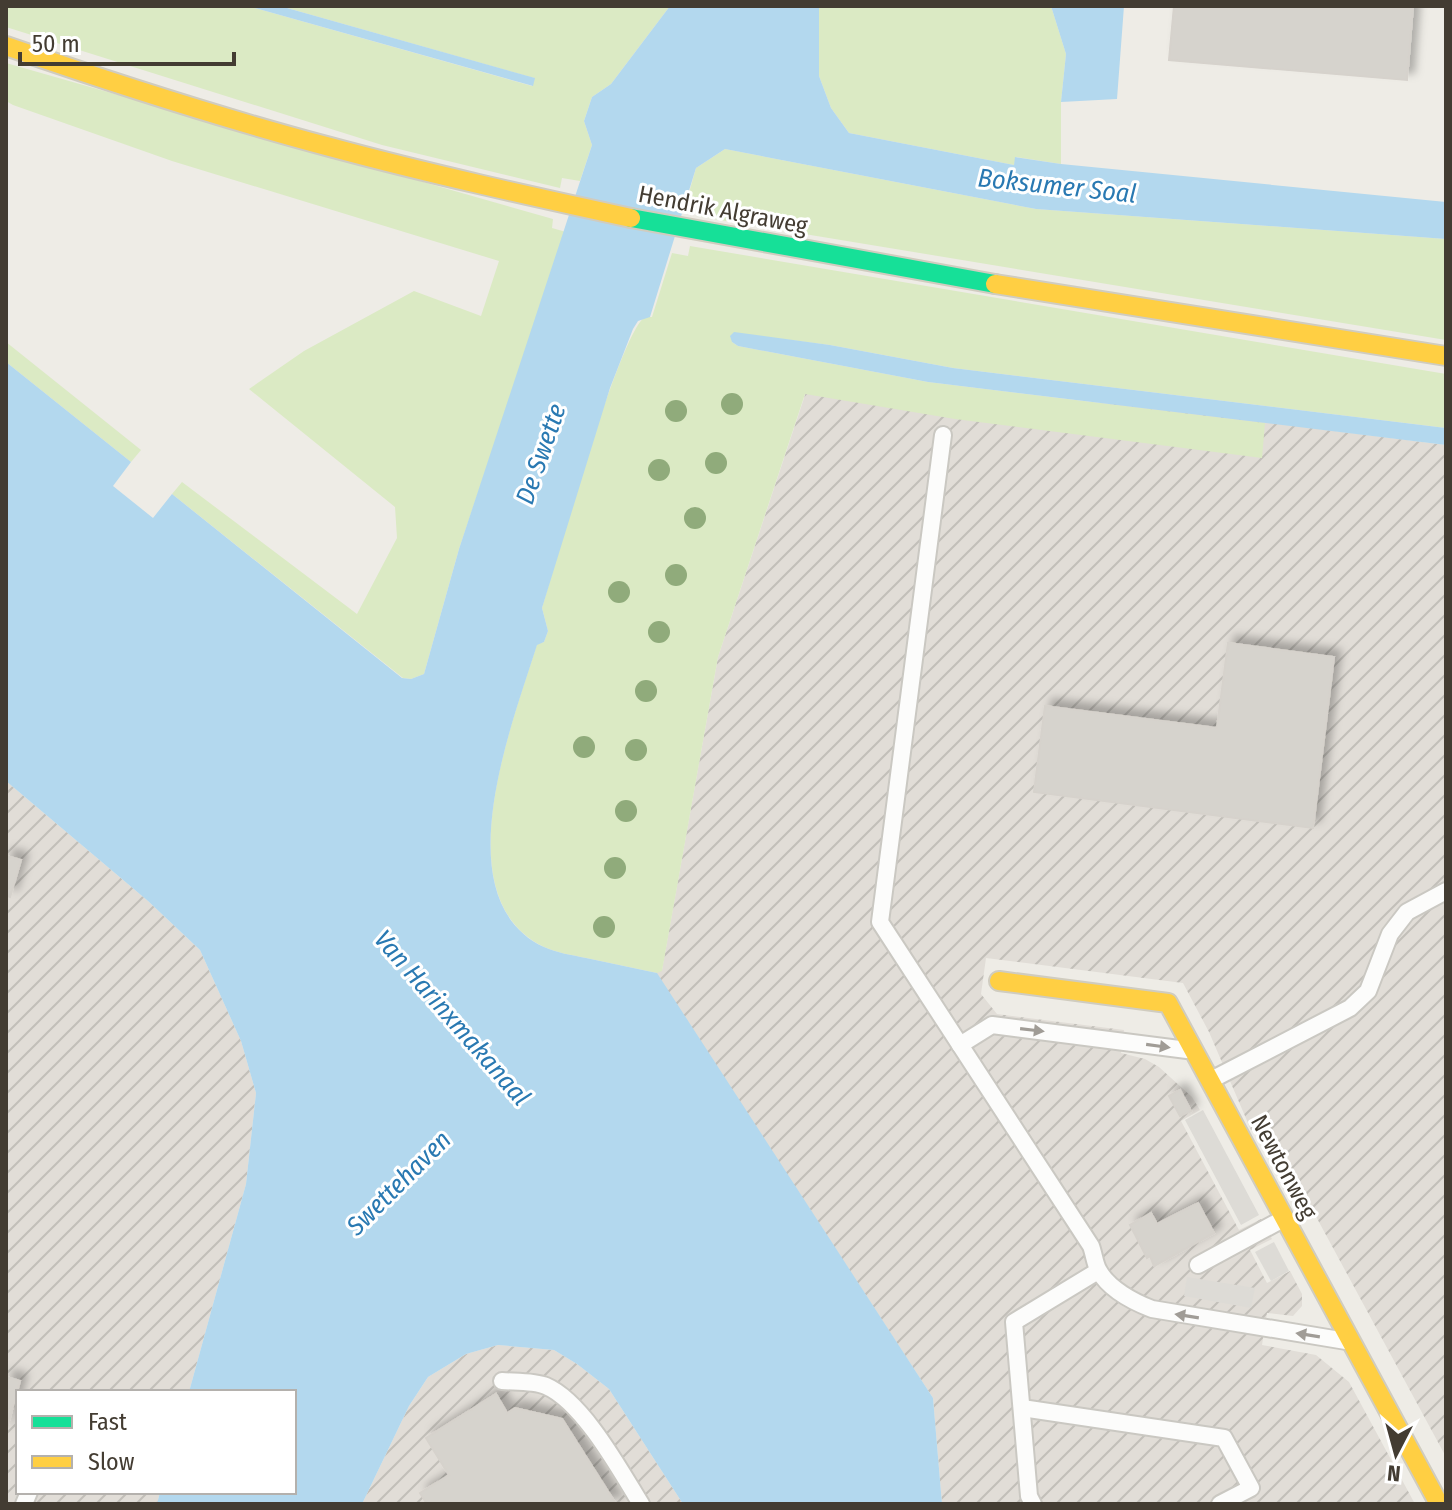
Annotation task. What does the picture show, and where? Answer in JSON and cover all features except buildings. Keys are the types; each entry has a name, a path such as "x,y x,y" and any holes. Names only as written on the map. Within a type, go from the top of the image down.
{"street":[{"name":"Hendrik Algraweg","path":"6,46 216,115 372,159 557,202 922,271 1446,356"},
{"name":"Newtonweg","path":"999,981 1168,1003 1439,1504"}],"lane":[{"path":"943,435 880,922 1091,1246 1098,1271 1127,1297 1152,1309 1351,1342"},
{"path":"1210,1080 1350,1008 1368,991 1390,934 1407,912 1446,891"},
{"path":"960,1045 992,1025 1194,1051"},
{"path":"1198,1265 1285,1218"},
{"path":"1033,1504 1029,1496 1014,1322 1098,1271"},
{"path":"502,1381 544,1385 566,1397 603,1444 641,1504"},
{"path":"1022,1408 1224,1438 1251,1488 1220,1504"}],"shaded area":[{"path":"807,389 1120,404 1446,445 1446,1457 1266,1124 1251,1130 1209,1032 1183,983 986,958 981,994 997,1014 1124,1030 1121,1053 1145,1059 1159,1067 1192,1097 1200,1110 1181,1121 1239,1230 1261,1219 1272,1239 1250,1250 1267,1283 1290,1271 1302,1294 1302,1306 1293,1316 1267,1313 1262,1345 1316,1355 1349,1382 1415,1504 942,1504 933,1398 655,973 662,970 718,657"},
{"path":"6,781 148,901 200,950 241,1041 256,1093 246,1184 190,1390 16,1390 16,1494 160,1494 157,1504 6,1504"},
{"path":"1203,1110 1259,1215 1241,1225 1185,1120"},
{"path":"1274,1242 1289,1271 1271,1281 1255,1252"},
{"path":"1187,1277 1255,1288 1251,1308 1184,1296"},
{"path":"498,1345 554,1350 609,1389 683,1504 362,1504 409,1406 428,1377 466,1354"}],"green space":[{"path":"6,6 248,6 532,86 534,78 280,6 670,6 611,84 592,97 584,121 592,145 580,181 562,178 560,188 382,145 6,27"},
{"path":"819,6 1051,6 1066,54 1061,102 1061,164 1016,157 1014,165 849,133 831,108 819,76"},
{"path":"6,63 553,219 552,228 566,232 459,549 424,674 411,679 403,678 172,494 182,482 357,614 397,538 395,507 249,389 304,351 414,291 481,316 499,261 172,161 13,105 6,101"},
{"path":"725,149 1036,209 1446,239 1446,340 696,216 698,205 686,203 696,168"},
{"path":"690,246 1446,374 1446,428 953,368 830,345 734,333 732,342 738,346 928,382 1265,423 1262,458 955,419 805,394 718,657 662,971 657,973 565,954 544,947 513,923 496,890 491,850 493,806 514,717 537,644 544,642 548,631 542,608 604,405 634,333 645,317 652,317 672,253 688,256"},
{"path":"6,342 141,450 131,462 6,362"}],"water":[{"path":"248,6 280,6 535,78 533,86"},
{"path":"670,6 819,6 819,76 831,108 849,133 1014,165 1015,157 1446,202 1446,239 1036,209 725,149 696,168 650,317 638,321 633,329 610,388 542,608 548,631 544,642 537,645 514,718 493,807 491,851 496,890 513,923 544,947 657,973 933,1398 942,1504 683,1504 609,1389 554,1350 498,1345 466,1354 428,1377 409,1406 362,1504 157,1504 160,1494 296,1494 296,1390 190,1390 246,1184 256,1093 241,1041 200,950 148,901 6,781 6,362 131,462 113,486 153,518 172,494 402,678 411,679 424,674 459,549 592,145 584,121 592,97 611,84"},
{"path":"1051,6 1124,6 1117,99 1061,102 1066,54"},
{"path":"734,332 830,345 953,368 1446,428 1446,445 928,382 738,346 730,336"}],"traffic: fast":[{"path":"631,218 995,284"}],"traffic: slow":[{"path":"6,46 167,100 289,136 443,176 631,218"},
{"path":"995,284 1446,356"},
{"path":"999,981 1168,1003 1439,1504"}],"water label":[{"name":"Boksumer Soal","path":"1057,186"},
{"name":"De Swette","path":"541,454"},
{"name":"Van Harinxmakanaal","path":"452,1018"},
{"name":"Swettehaven","path":"399,1183"}]}
